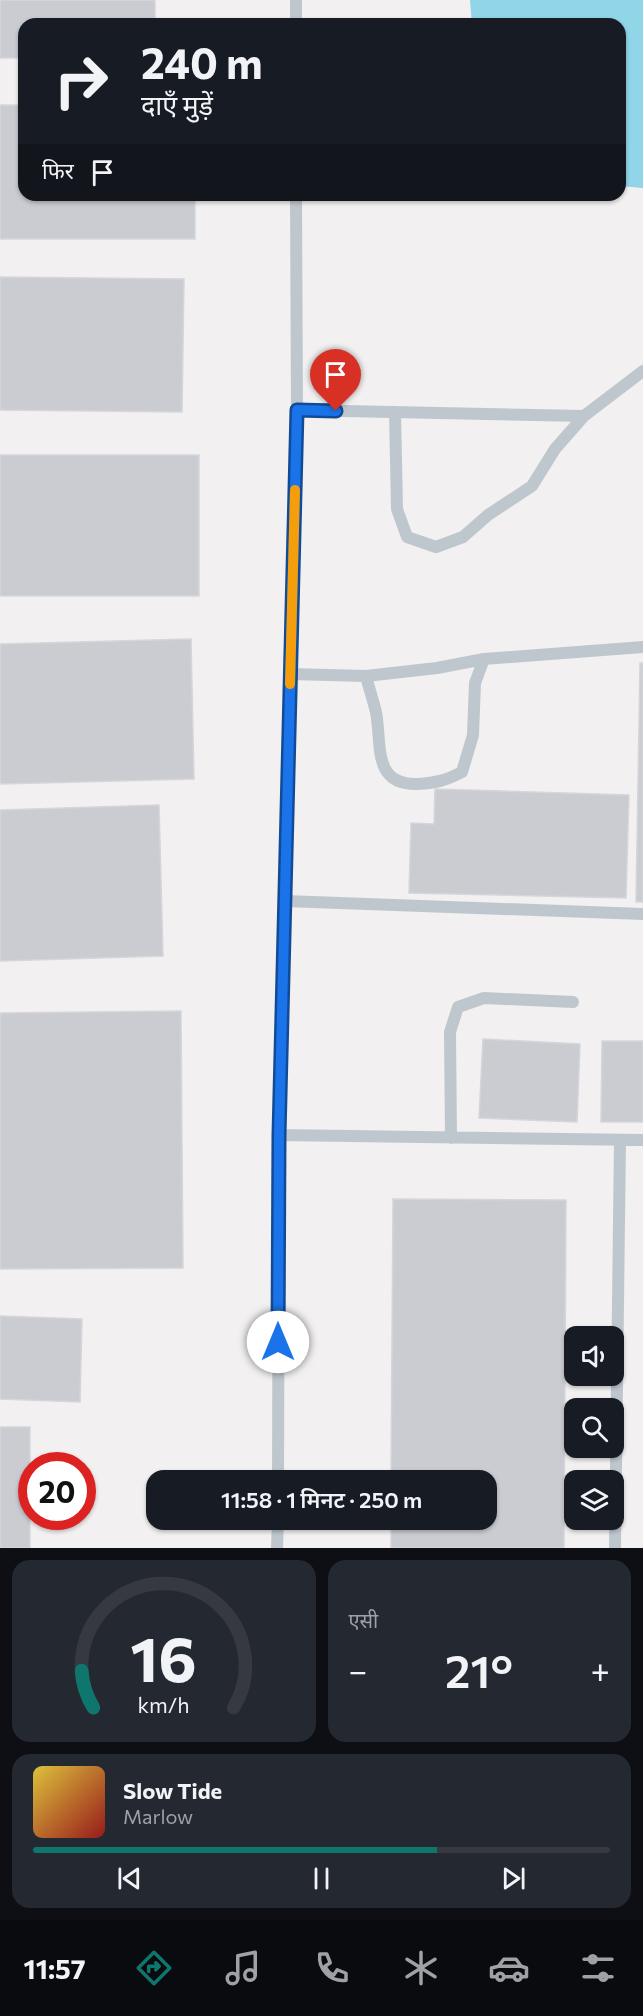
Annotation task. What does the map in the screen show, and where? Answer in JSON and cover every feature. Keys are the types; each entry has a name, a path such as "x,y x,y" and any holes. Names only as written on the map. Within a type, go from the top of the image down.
{"lane":[{"path":"296,0 296,18"},
{"path":"278,1470 279,1135 297,410 296,201"},
{"path":"395,412 397,509 407,537 436,548 463,537 488,515 532,486 555,449 584,416 643,370"},
{"path":"297,410 584,416"},
{"path":"290,674 366,676 437,668 484,659 643,647"},
{"path":"366,676 376,713 380,759 388,775 404,784 446,781 462,772 470,753 475,683 484,659"},
{"path":"285,901 643,914"},
{"path":"452,1138 450,1032 458,1007 484,998 573,1002"},
{"path":"279,1135 643,1140"},
{"path":"615,1548 620,1140"},
{"path":"277,1548 278,1530"}],"water":[{"path":"470,0 643,0 643,188 626,187 626,18 472,18"}],"building":[{"path":"0,0 155,0 155,18 18,18 18,58 0,58"},
{"path":"0,105 18,105 18,201 195,201 195,239 0,239"},
{"path":"0,277 184,279 182,412 0,410"},
{"path":"0,455 199,455 199,596 0,596"},
{"path":"191,639 194,779 0,784 0,644"},
{"path":"640,663 643,663 643,902 636,902"},
{"path":"435,789 629,795 626,898 409,893 411,823 434,824"},
{"path":"159,805 163,956 0,961 0,810"},
{"path":"181,1011 183,1268 0,1269 0,1013"},
{"path":"483,1039 580,1044 577,1122 479,1118"},
{"path":"602,1041 643,1041 643,1122 601,1122"},
{"path":"393,1199 566,1200 564,1548 391,1548 391,1530 497,1530 497,1470 391,1470"},
{"path":"0,1316 82,1319 80,1402 0,1399"},
{"path":"0,1427 30,1427 30,1452 18,1452 18,1530 30,1530 30,1548 0,1548"}],"slow traffic":[{"path":"290,684 295,490"}],"route":[{"path":"278,1342 279,1135 297,410 336,411"}]}
